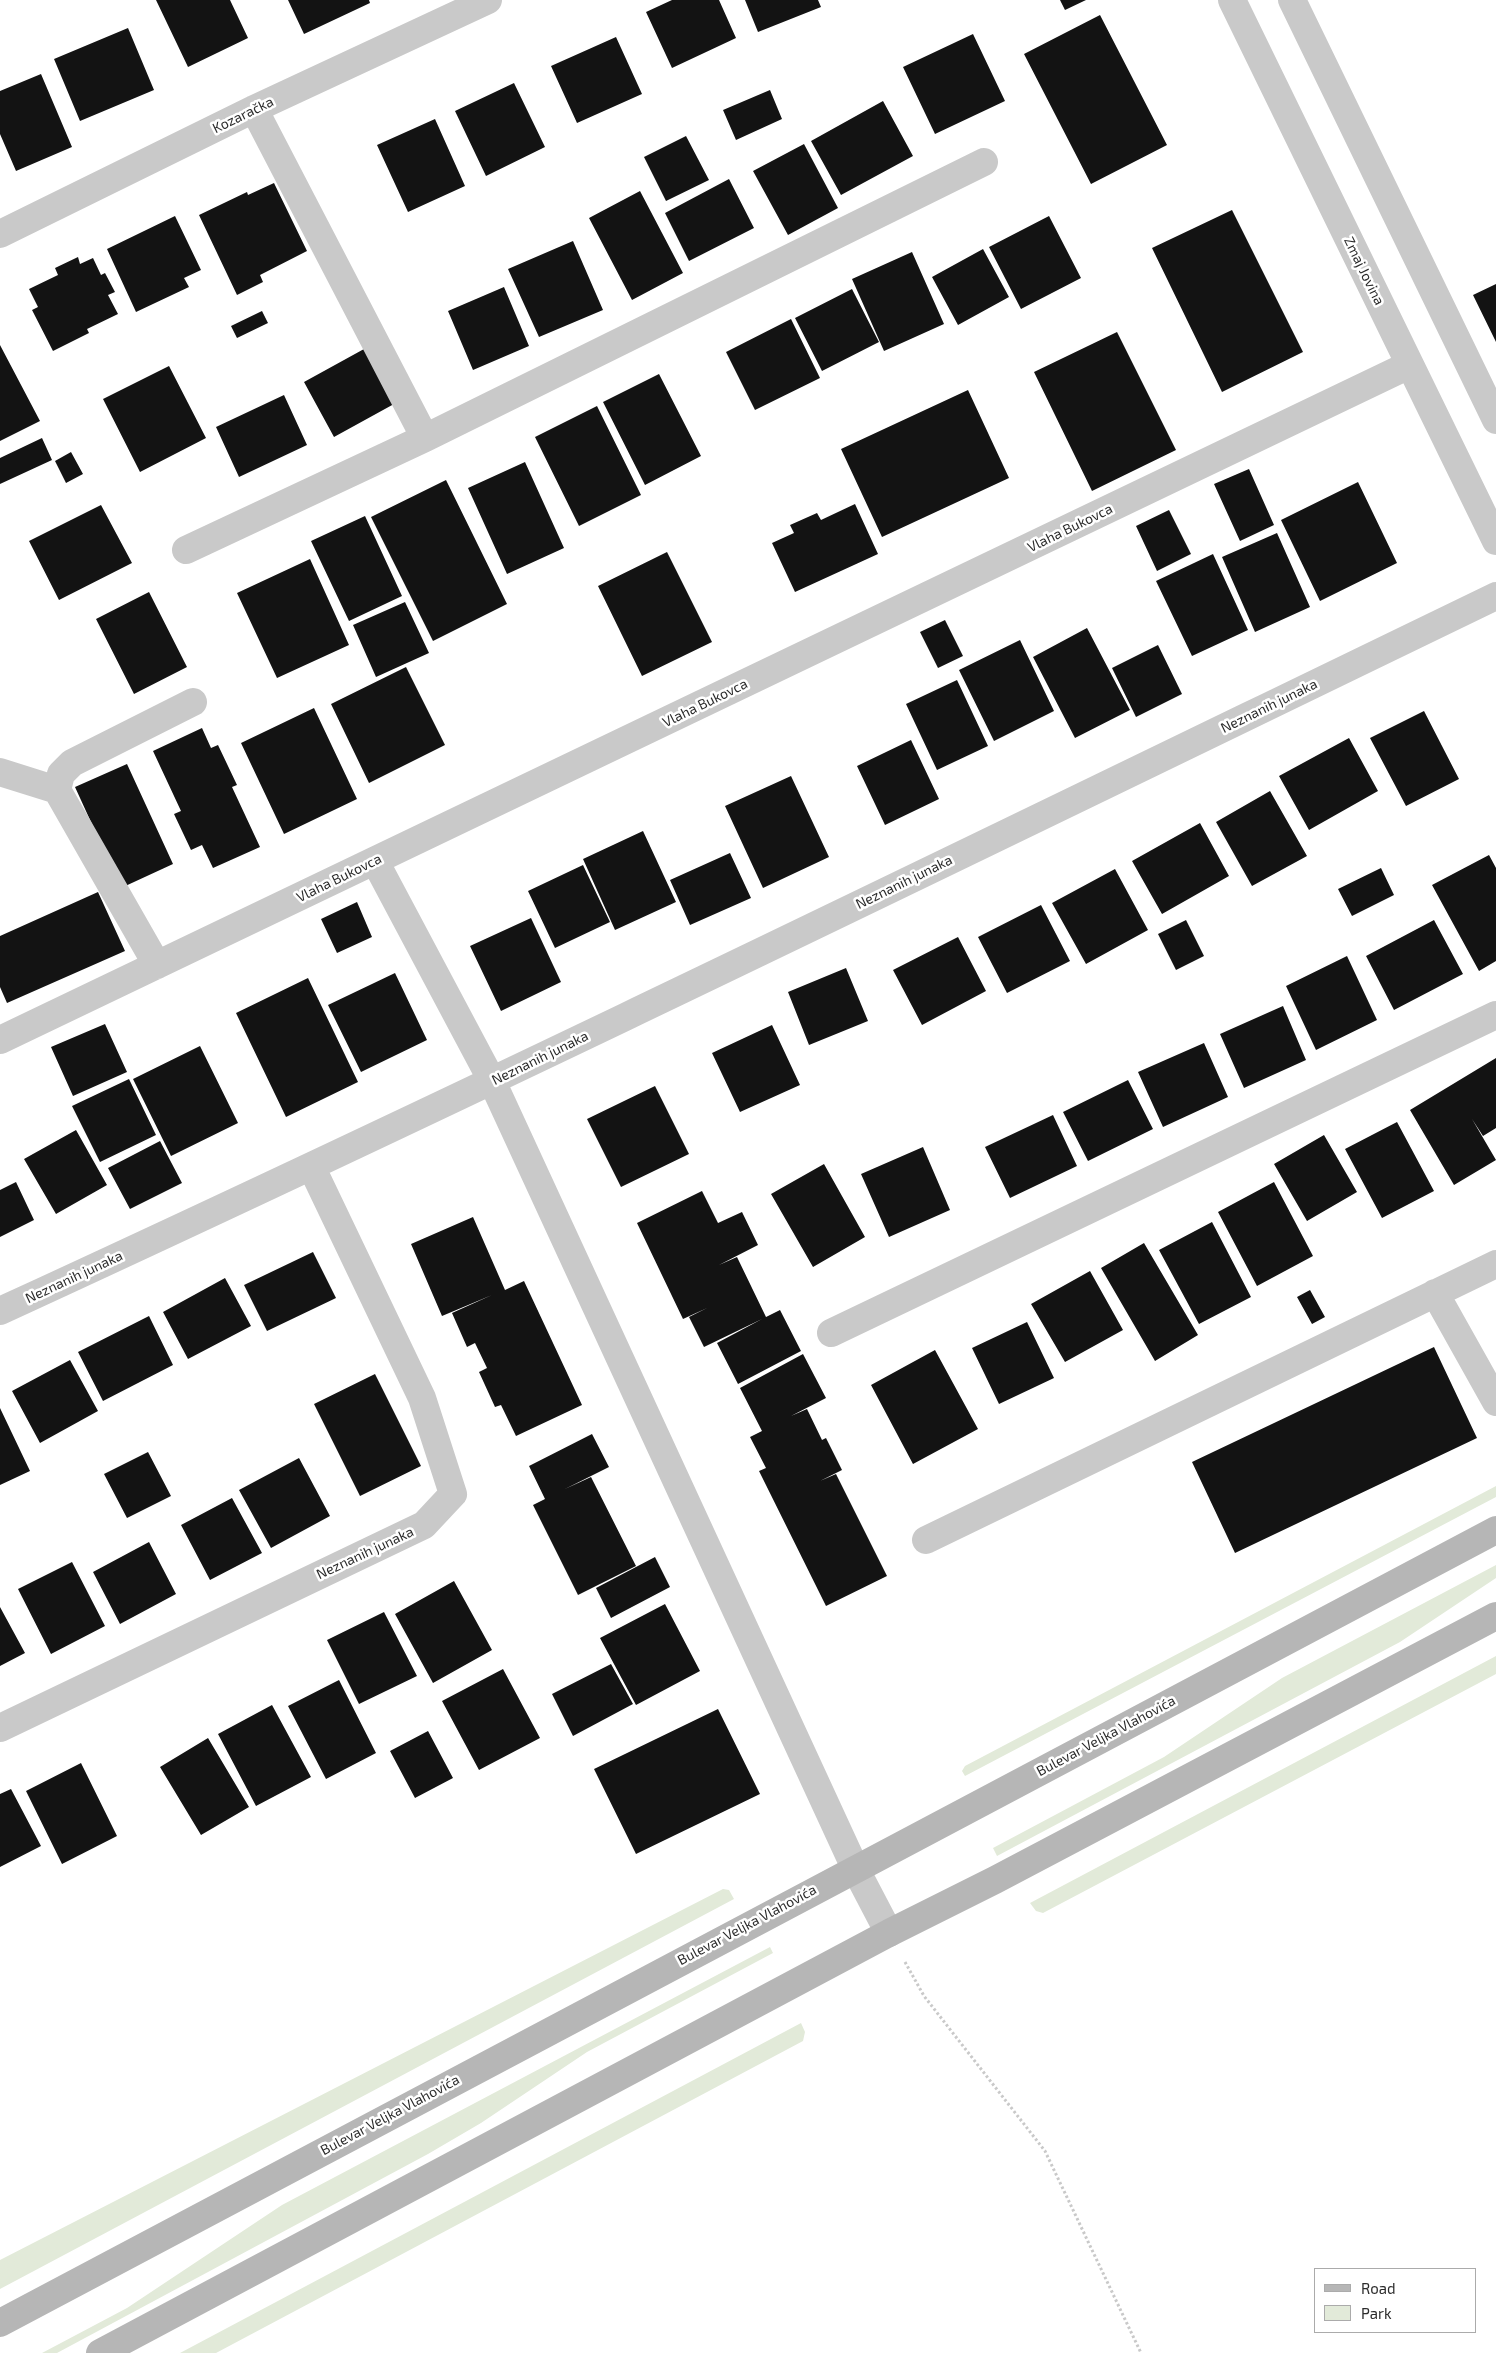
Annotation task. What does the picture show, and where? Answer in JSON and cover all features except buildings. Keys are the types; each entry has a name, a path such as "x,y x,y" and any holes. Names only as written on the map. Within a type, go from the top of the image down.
{"main road":[{"name":"Bulevar Veljka Vlahovića","path":"0,2322 1496,1530"},
{"path":"100,2353 889,1933 995,1880 1496,1616"}],"street":[{"name":"Kozaračka","path":"0,234 254,109 488,0"},
{"name":"Zmaj Jovina","path":"1232,0 1496,541"},
{"path":"1292,0 1496,420"},
{"path":"254,109 425,438"},
{"path":"186,550 425,438 984,162"},
{"name":"Vlaha Bukovca","path":"0,1040 1409,365"},
{"name":"Neznanih junaka","path":"0,1311 312,1168 1496,596"},
{"path":"157,965 58,790 61,774 72,763 193,702"},
{"path":"0,772 58,790"},
{"path":"375,861 492,1081 855,1868 889,1933"},
{"path":"831,1333 1496,1015"},
{"name":"Neznanih junaka","path":"0,1728 424,1525 453,1494 422,1398 312,1168"},
{"path":"926,1540 1496,1264"},
{"path":"1435,1293 1496,1402"}],"path":[{"path":"889,1933 924,1996 1045,2151 1142,2353"}],"green space":[{"path":"1496,1486 1496,1497 965,1776 962,1771 965,1766"},
{"path":"1496,1565 1496,1578 1400,1642 997,1856 993,1848 1164,1757 1282,1678"},
{"path":"1496,1656 1496,1674 1043,1913 1036,1911 1030,1903"},
{"path":"723,1889 729,1890 734,1899 0,2289 0,2260"},
{"path":"770,1947 773,1953 587,2052 481,2123 428,2154 57,2353 42,2353 127,2308 282,2205"},
{"path":"801,2023 805,2032 803,2041 216,2353 180,2353"}]}
